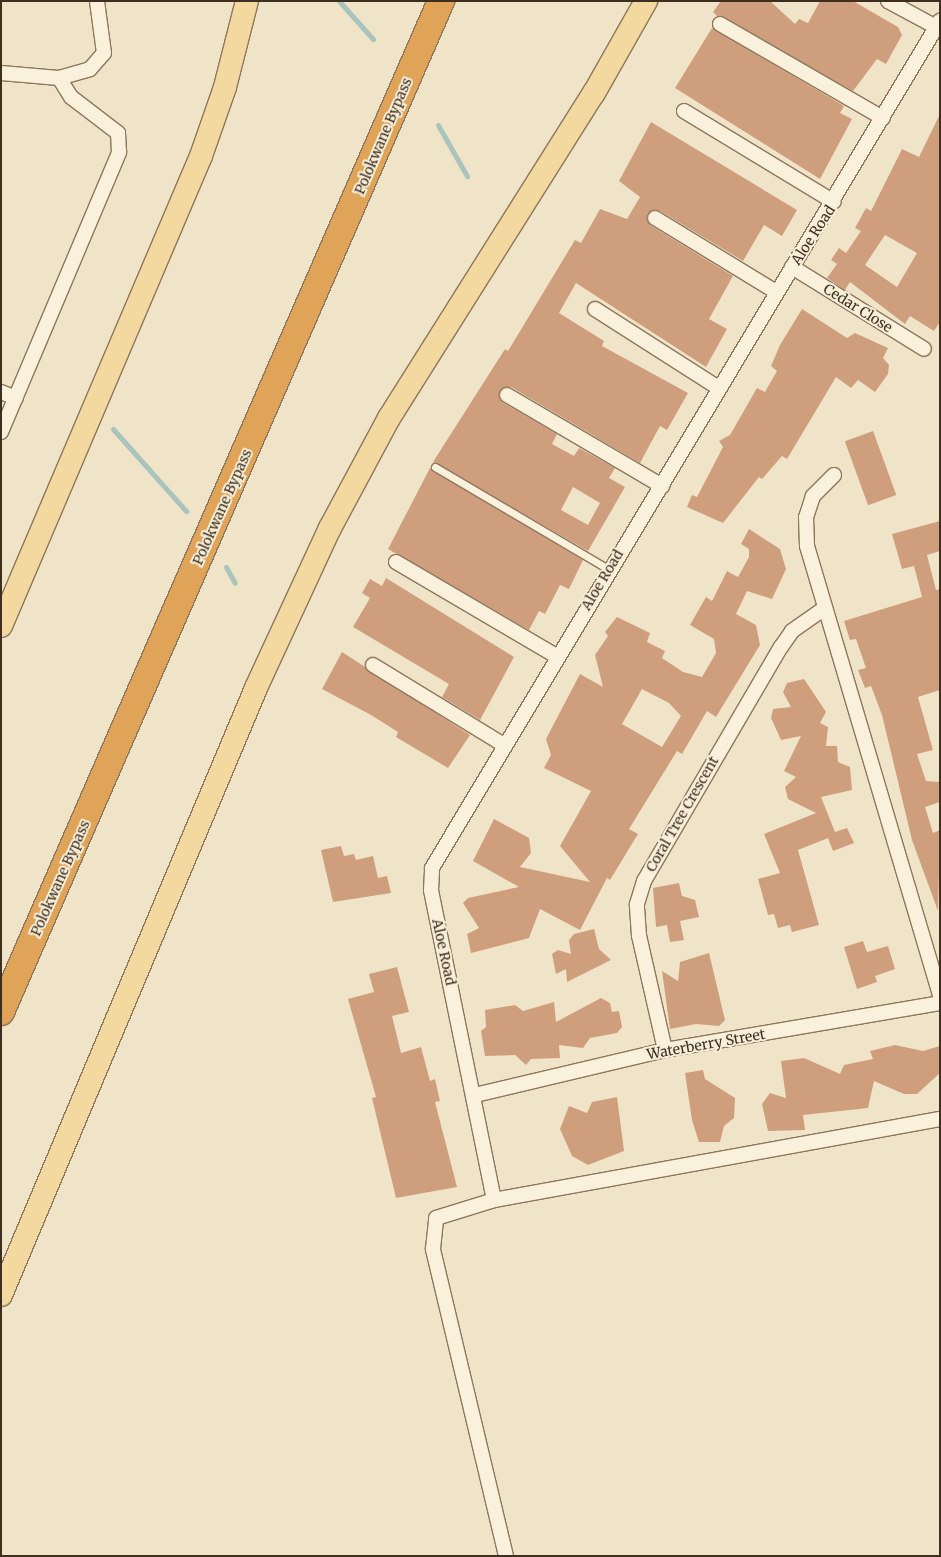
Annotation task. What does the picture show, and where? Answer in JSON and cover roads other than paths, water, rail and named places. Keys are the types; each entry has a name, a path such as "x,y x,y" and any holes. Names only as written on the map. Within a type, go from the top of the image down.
{"highway":[{"name":"Polokwane Bypass","path":"1,1012 441,1"}],"main road":[{"path":"1,626 201,156 225,87 247,1"},
{"path":"1,1295 256,688 330,528 389,418 594,93 646,1"}],"street":[{"path":"1,72 59,78 90,69 104,53 97,1"},
{"path":"888,1 938,24"},
{"path":"720,24 883,118"},
{"name":"Aloe Road","path":"494,1200 475,1095 431,890 432,868 558,657 608,569 662,486 717,387 834,202 938,24"},
{"path":"1,432 119,152 118,133 71,97 59,78"},
{"path":"684,111 834,202"},
{"path":"654,218 776,292"},
{"name":"Cedar Close","path":"792,267 924,349"},
{"path":"595,310 717,387"},
{"path":"1,392 16,398"},
{"path":"507,395 662,486"},
{"path":"834,475 813,496 806,517 807,546 822,610 940,995"},
{"path":"396,562 558,657"},
{"name":"Coral Tree Crescent","path":"665,1050 639,936 637,904 644,881 780,647 792,631 822,610"},
{"path":"372,665 504,745"},
{"name":"Waterberry Street","path":"475,1095 665,1050 940,1003"},
{"path":"506,1556 431,1235 433,1222 442,1214 494,1200 940,1119"}],"lane":[{"path":"435,467 608,569"}],"waterway":[{"path":"339,1 373,39"},
{"path":"438,125 467,176"},
{"path":"113,429 186,511"},
{"path":"226,567 235,583"}]}
